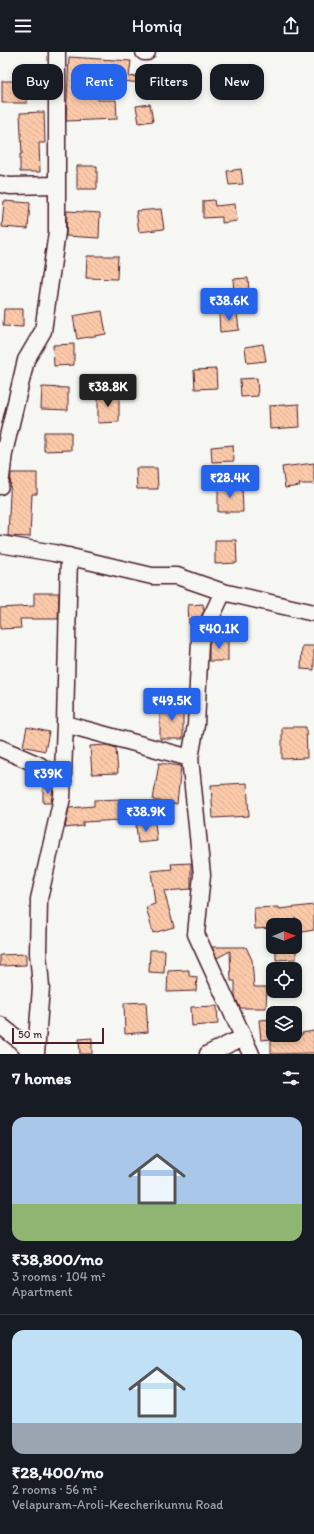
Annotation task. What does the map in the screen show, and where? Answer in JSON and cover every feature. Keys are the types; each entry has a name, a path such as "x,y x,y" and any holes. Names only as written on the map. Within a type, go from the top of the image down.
{"street":[{"path":"0,486 4,453 26,360 43,331 57,232 57,52"},
{"path":"0,184 10,186 56,185"},
{"path":"0,544 69,556 152,576 177,576 223,592 314,613"},
{"path":"36,1054 41,987 38,953 39,899 62,798 66,724 69,556"},
{"path":"223,592 200,641 196,725 190,758 202,875 196,934 243,1040 251,1054"},
{"path":"66,724 190,758"},
{"path":"0,748 39,765 63,782"},
{"path":"0,1025 19,1040 32,1054"},
{"path":"208,1054 233,1042 243,1040"}],"building":[{"path":"69,57 131,61 129,77 135,76 135,82 127,81 127,64 71,64 71,100 116,100 117,119 66,121"},
{"path":"2,81 12,81 12,100 27,100 27,103 2,103"},
{"path":"150,104 153,121 139,123 136,106"},
{"path":"44,112 45,143 39,143 40,172 20,172 20,154 22,154 20,113"},
{"path":"77,166 97,166 97,189 77,189"},
{"path":"241,169 243,184 229,185 227,171"},
{"path":"214,200 215,206 235,204 237,221 222,223 222,217 203,218 203,201"},
{"path":"4,201 30,203 28,229 2,227"},
{"path":"161,209 164,229 139,232 136,211"},
{"path":"67,211 100,213 99,238 66,236"},
{"path":"87,256 118,256 117,279 86,278"},
{"path":"248,278 249,292 234,293 233,279"},
{"path":"4,309 23,309 23,327 3,326"},
{"path":"102,311 106,334 77,339 73,316"},
{"path":"237,312 239,330 220,332 219,314"},
{"path":"74,344 74,365 54,366 53,345"},
{"path":"263,344 266,361 247,363 245,347"},
{"path":"216,369 217,388 195,389 194,370"},
{"path":"257,378 258,396 241,397 240,379"},
{"path":"42,387 68,388 68,410 41,409"},
{"path":"98,393 119,393 119,422 98,423"},
{"path":"299,404 300,427 270,429 269,406"},
{"path":"44,432 71,432 71,450 44,451"},
{"path":"233,445 234,461 212,462 211,447"},
{"path":"314,463 314,484 299,484 300,486 285,488 282,467"},
{"path":"136,468 157,468 158,489 137,489"},
{"path":"11,473 37,473 37,494 32,494 30,537 8,536"},
{"path":"218,485 242,485 243,512 218,512"},
{"path":"215,540 236,540 237,563 215,564"},
{"path":"34,593 59,593 58,619 20,619 21,628 0,629 0,608 34,606"},
{"path":"203,604 204,611 197,624 189,624 188,605"},
{"path":"212,638 228,638 228,661 209,661 209,643"},
{"path":"302,646 314,646 314,670 301,669"},
{"path":"160,705 183,705 183,739 160,739"},
{"path":"27,727 49,732 45,751 23,746"},
{"path":"282,727 306,727 307,758 282,759"},
{"path":"107,745 116,748 118,773 92,774 90,746"},
{"path":"159,763 181,766 177,804 153,800"},
{"path":"247,783 249,816 213,818 211,785"},
{"path":"43,787 53,787 51,803 43,803"},
{"path":"122,799 123,820 83,822 83,826 65,828 69,808 94,806 94,800"},
{"path":"155,823 157,841 138,843 136,825"},
{"path":"191,863 191,889 164,891 174,927 153,933 146,907 155,904 151,871 172,869 171,864"},
{"path":"314,905 314,930 302,932 302,918 295,917 266,918 266,928 255,929 254,908 279,907 279,909"},
{"path":"212,947 246,947 252,960 254,987 266,987 266,1008 240,1008 235,996 235,981 231,981 230,951 217,958"},
{"path":"150,950 165,950 164,973 149,972"},
{"path":"26,954 26,965 0,966 0,955"},
{"path":"276,954 296,954 296,959 276,960"},
{"path":"189,970 189,976 197,977 196,991 167,992 168,971"},
{"path":"146,1002 148,1032 125,1034 124,1003"},
{"path":"217,1006 218,1024 192,1026 191,1007"},
{"path":"259,1020 266,1020 266,1040 261,1040"},
{"path":"314,1031 314,1053 271,1054 271,1042 302,1042 302,1033"},
{"path":"92,1038 92,1054 80,1054 79,1039"}]}
